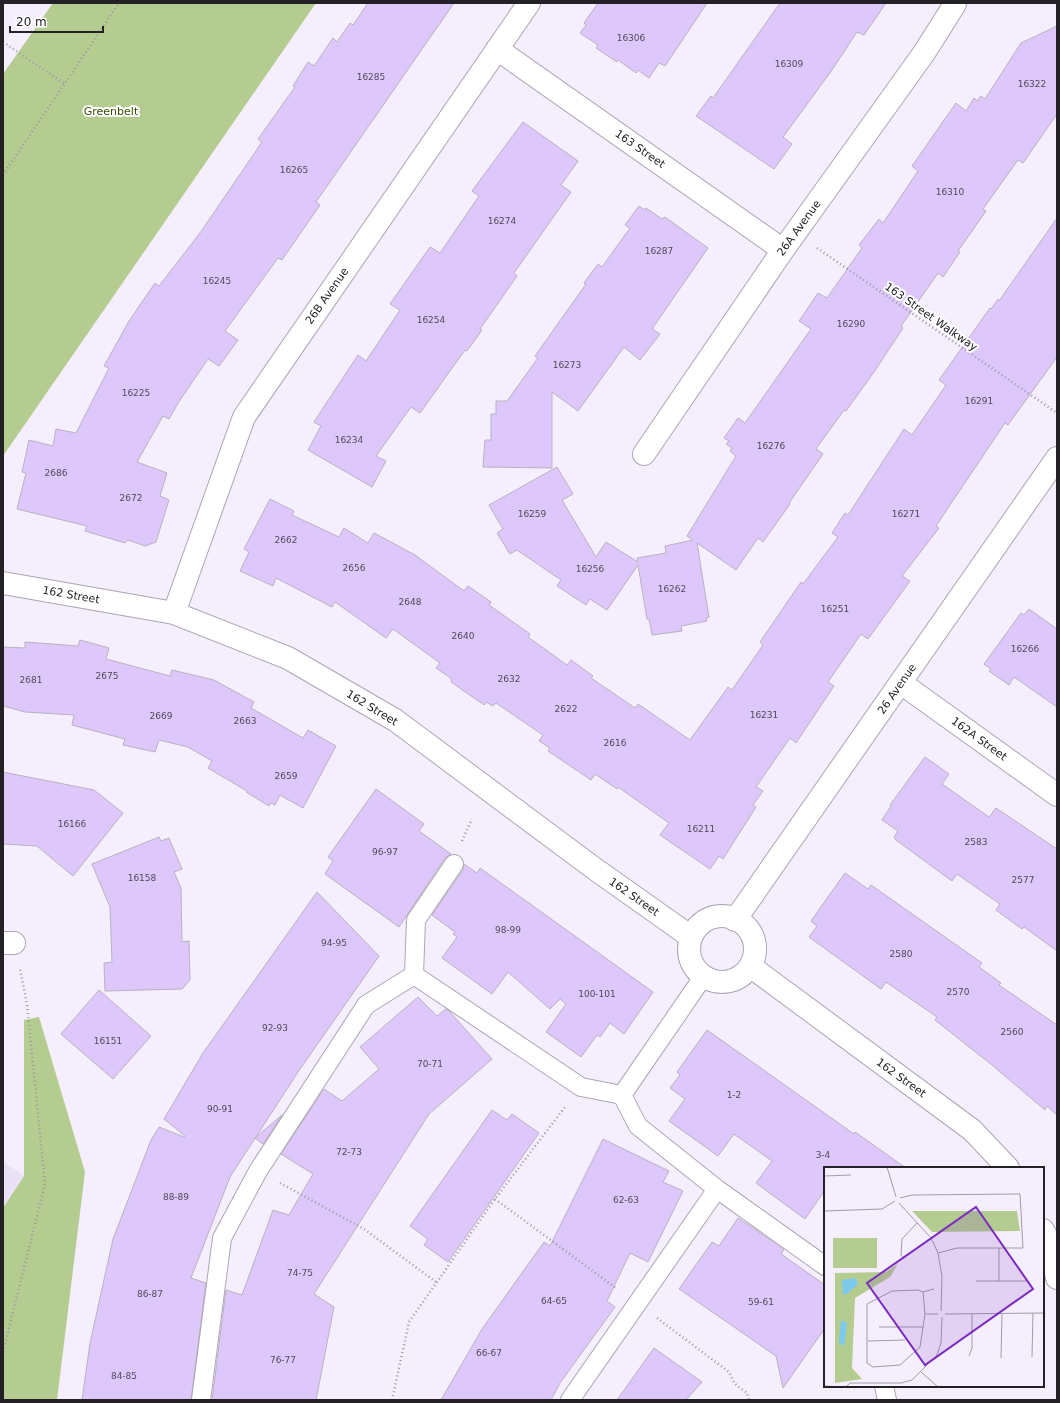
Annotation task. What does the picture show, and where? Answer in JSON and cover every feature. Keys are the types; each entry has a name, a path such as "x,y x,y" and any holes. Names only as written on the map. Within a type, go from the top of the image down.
{"street":[{"name":"26B Avenue","path":"174,613 244,417 529,3"},
{"name":"26A Avenue","path":"644,454 790,241 924,53 955,4"},
{"name":"163 Street","path":"497,49 790,241"},
{"name":"26 Avenue","path":"736,920 1057,458"},
{"name":"162 Street","path":"3,583 174,613 288,658 395,720 594,869 691,937"},
{"name":"162A Street","path":"901,683 1057,795"},
{"path":"715,917 725,917 736,920 745,926 751,935 754,945 754,956 750,966 743,974 734,980 724,982 713,981 704,977 695,969 690,959 689,948 691,937 697,928 705,921 715,917"},
{"name":"162 Street","path":"750,966 972,1130 1007,1167"},
{"path":"1044,1232 1049,1241 1057,1278"}],"lane":[{"path":"414,975 416,920 454,864"},
{"path":"414,975 581,1087 622,1095"},
{"path":"201,1400 222,1238 258,1171 366,1005 414,975"},
{"path":"622,1095 704,977"},
{"path":"622,1095 638,1126 717,1189 824,1265"},
{"path":"570,1400 717,1189"},
{"path":"884,1387 887,1400"}],"path":[{"path":"3,175 119,3"},
{"path":"3,42 64,84"},
{"name":"163 Street Walkway","path":"790,241 1057,413"},
{"path":"3,1352 45,1184 26,1004 9,943"},
{"path":"392,1400 409,1322 495,1199 581,1087"},
{"path":"258,1171 364,1229 436,1282"}],"shaded area":[{"path":"3,1161 24,1176 3,1208"}],"green space":[{"name":"Greenbelt","path":"53,3 316,3 3,456 3,74"},
{"path":"39,1017 85,1172 57,1400 3,1400 3,1208 24,1176 24,1020"}],"building":[{"path":"368,3 454,3 316,202 320,205 282,260 278,258 225,331 238,340 219,366 208,359 169,419 163,416 137,462 167,473 160,496 169,500 156,542 145,546 128,540 125,543 85,531 87,526 17,509 26,473 22,472 29,440 53,446 56,429 76,433 109,368 104,366 129,321 155,283 159,286 200,233 262,142 258,139 295,87 293,86 308,62 314,66 333,38 337,42 350,23 353,25"},
{"path":"598,3 707,3 665,66 659,63 649,78 638,70 636,73 618,60 617,62 596,48 598,45 580,33 586,25 584,23"},
{"path":"780,3 886,3 864,35 857,32 832,70 783,137 792,144 774,169 696,116 711,96 713,98"},
{"path":"1057,26 1057,114 1023,163 1018,160 983,209 986,211 958,251 960,252 943,277 938,273 901,326 903,328 874,372 816,449 823,454 789,503 790,504 763,542 758,538 736,570 697,543 709,617 706,618 707,621 681,626 682,631 652,635 649,619 647,619 638,565 607,610 590,599 586,605 557,586 561,580 517,550 510,554 497,533 503,529 489,505 557,467 573,494 562,500 596,557 606,542 638,562 637,558 666,553 665,546 693,540 687,536 736,456 730,451 732,448 726,444 729,441 724,438 738,418 745,423 811,329 799,321 818,293 827,298 862,248 859,245 879,219 883,223 918,171 912,166 956,103 966,111 974,98 977,101 981,96 985,99 1021,43"},
{"path":"523,122 578,161 561,185 571,192 514,273 517,276 480,329 482,330 467,351 465,350 420,413 411,407 376,456 386,461 372,487 308,450 321,426 314,422 358,355 366,361 400,310 390,304 430,247 440,253 479,196 472,191"},
{"path":"639,206 645,210 646,208 662,219 665,217 708,248 652,329 660,334 640,360 624,347 578,411 552,392 552,468 483,467 485,440 491,440 491,414 496,414 496,401 507,401 538,358 535,356 586,284 584,283 598,264 602,267 630,228 625,225"},
{"path":"1057,218 1057,357 1008,425 1005,423 936,526 939,528 902,576 910,581 868,639 861,634 828,682 834,686 796,743 790,738 756,787 763,791 753,805 756,807 723,859 719,856 710,869 660,835 669,823 618,787 617,789 595,774 591,780 548,751 550,748 539,741 543,735 496,703 493,706 486,702 484,705 451,682 452,679 436,668 440,663 393,629 386,638 335,602 332,607 276,578 273,586 240,571 249,552 244,549 270,499 294,511 292,515 339,537 344,528 368,543 374,533 415,555 464,591 468,586 491,602 489,605 530,634 528,637 567,665 571,660 593,676 591,678 635,708 638,704 690,740 728,687 732,690 763,645 760,642 801,582 803,584 838,537 832,533 845,513 848,515 904,429 912,435 946,385 939,380 990,308 991,309 998,299 999,301"},
{"path":"1029,609 1057,629 1057,707 1014,677 1009,685 989,671 991,669 984,664 1021,613 1024,615"},
{"path":"80,640 109,648 106,659 170,676 172,670 214,680 254,702 251,708 303,738 308,730 336,746 303,808 280,795 275,805 271,803 269,806 208,768 212,761 188,747 159,740 155,752 123,745 125,739 72,725 74,715 25,712 3,706 3,647 25,648 25,642 78,646"},
{"path":"925,757 949,774 942,784 989,817 996,808 1057,849 1057,951 1024,927 1022,929 996,910 1000,904 957,874 952,881 896,840 894,837 898,831 882,820 891,806 890,805"},
{"path":"3,772 94,790 123,813 73,876 37,846 3,844"},
{"path":"376,789 424,824 419,831 451,854 445,858 399,927 325,874 333,861 328,857"},
{"path":"159,837 161,841 169,838 182,869 174,872 181,888 182,942 189,941 190,980 182,989 105,991 104,963 112,962 110,907 92,864"},
{"path":"464,864 477,873 480,868 653,992 624,1034 610,1023 600,1037 597,1035 581,1057 546,1032 566,1004 560,999 550,1009 508,972 492,994 442,958 457,937 453,934 455,932 432,915 463,870"},
{"path":"845,873 868,889 871,885 982,963 979,967 1001,983 999,985 1057,1025 1057,1115 1047,1106 1045,1110 992,1065 935,1020 937,1017 886,982 881,989 809,937 817,926 811,921"},
{"path":"317,892 379,956 298,1072 230,1177 191,1278 206,1283 191,1400 82,1400 90,1343 113,1239 151,1140 159,1127 184,1137 185,1136 164,1119 203,1053"},
{"path":"99,990 151,1036 113,1079 61,1034"},
{"path":"418,997 437,1016 446,1009 449,1011 492,1059 429,1114 314,1294 334,1307 316,1400 212,1400 226,1290 242,1295 273,1210 289,1215 313,1174 281,1154 324,1089 342,1101 379,1069 360,1047"},
{"path":"707,1030 854,1134 855,1132 905,1167 824,1167 824,1191 805,1219 756,1183 772,1161 734,1134 718,1156 669,1121 685,1099 670,1088 680,1075 677,1072"},
{"path":"492,1110 507,1120 512,1114 539,1133 448,1262 424,1245 428,1239 410,1226"},
{"path":"282,1115 263,1144 255,1138"},
{"path":"603,1139 669,1171 663,1182 683,1191 648,1262 630,1253 607,1301 615,1307 560,1383 551,1400 441,1400 482,1329 544,1242 550,1246"},
{"path":"738,1218 784,1249 781,1254 824,1284 824,1329 783,1388 776,1356 679,1289 712,1242 719,1246"},
{"path":"654,1348 702,1382 686,1400 617,1400"}]}
